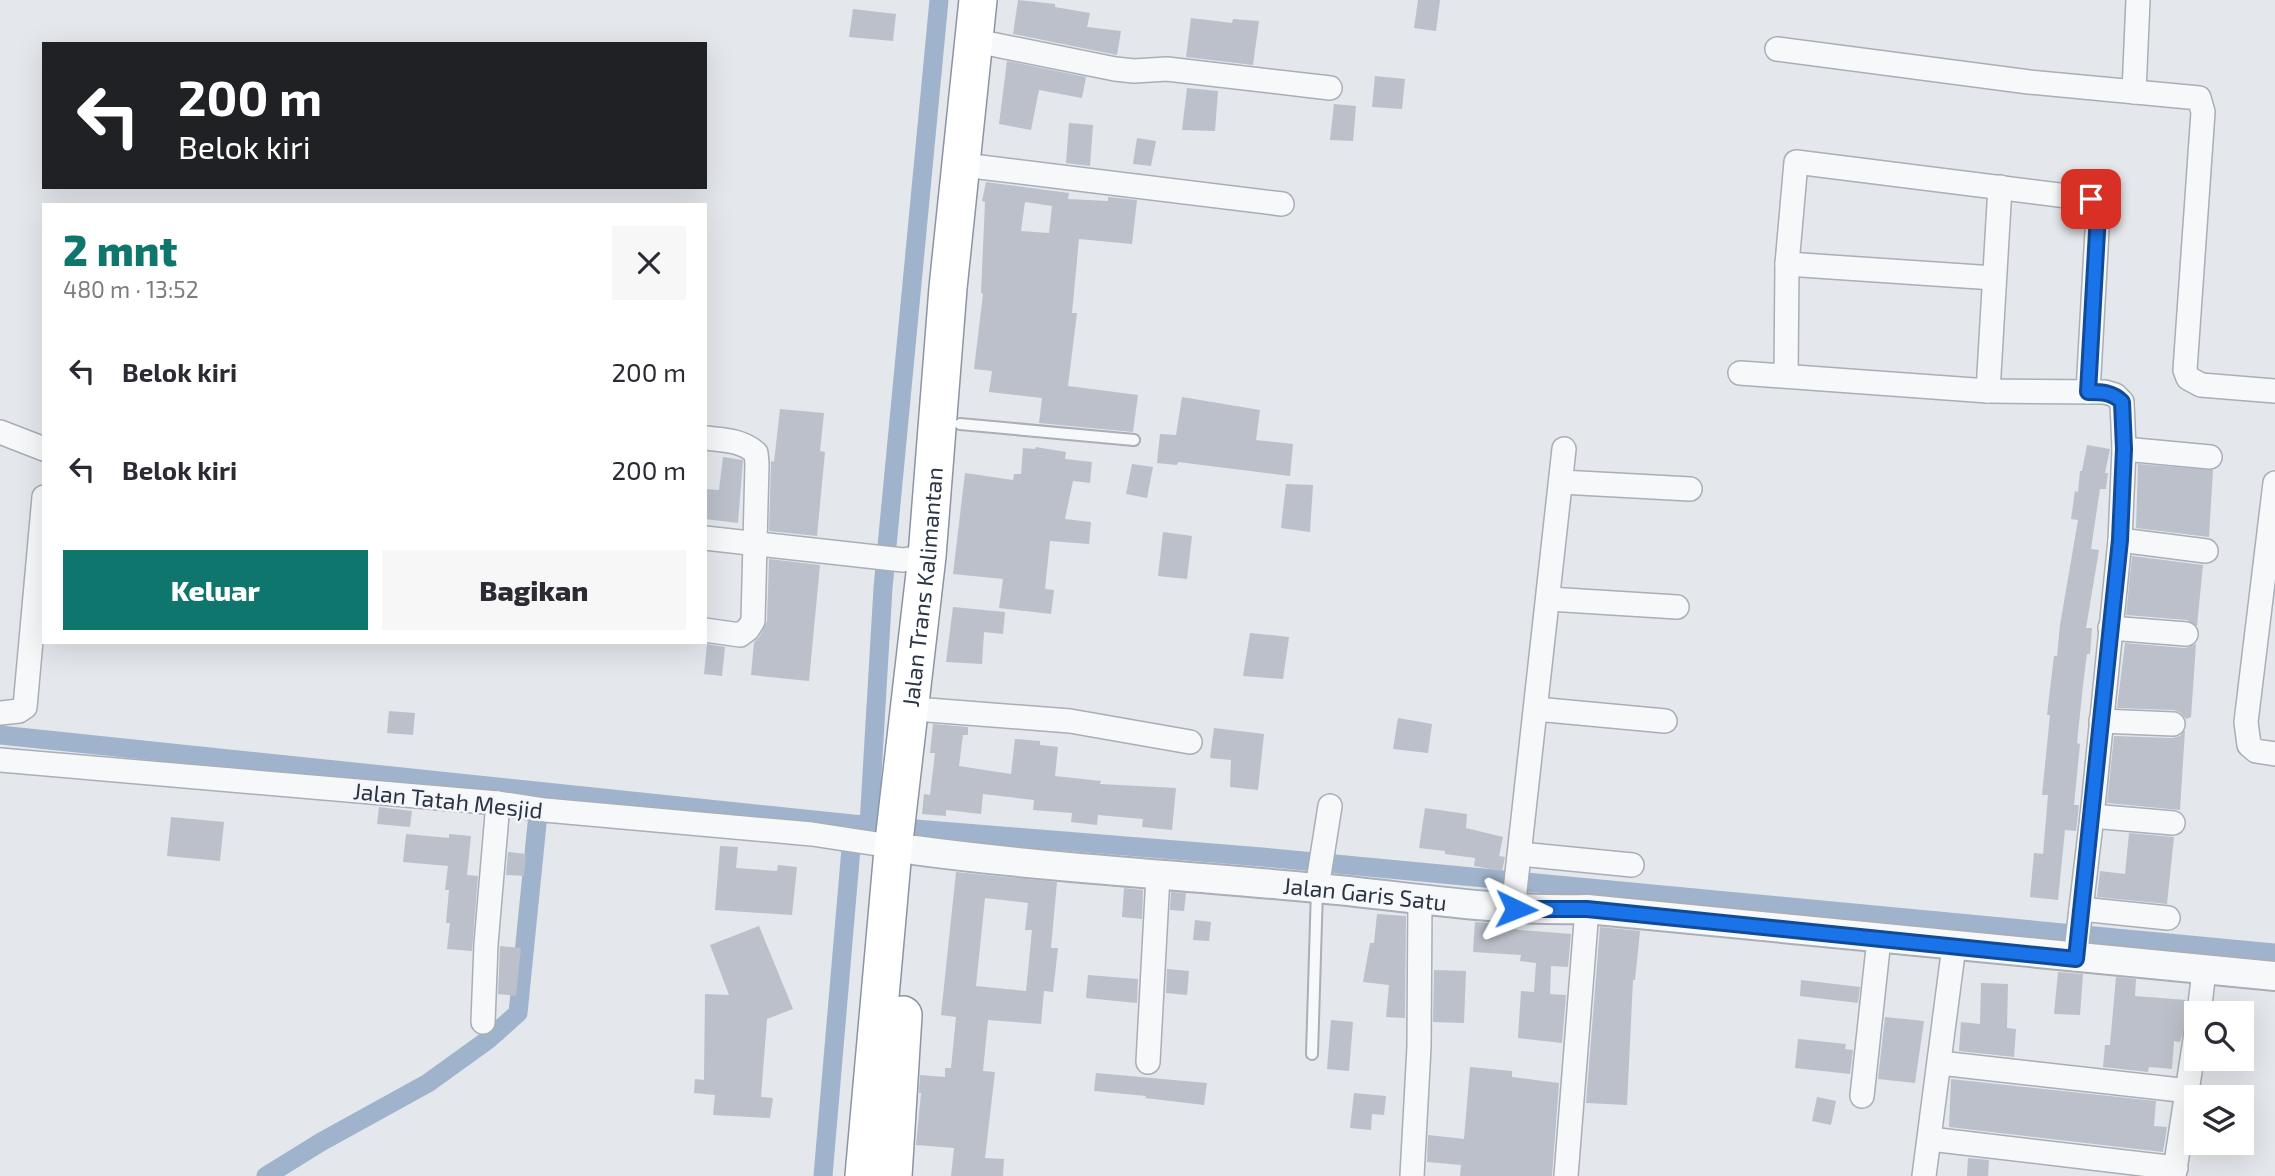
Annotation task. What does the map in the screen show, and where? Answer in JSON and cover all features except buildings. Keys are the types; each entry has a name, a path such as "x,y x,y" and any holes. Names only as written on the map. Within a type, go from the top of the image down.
{"highway":[{"name":"Jalan Trans Kalimantan","path":"864,1176 896,848 928,710 960,424 959,289 978,0"},
{"name":"Jalan Trans Kalimantan","path":"910,790 915,558 980,167 995,0"},
{"name":"Jalan Trans Kalimantan","path":"892,1176 896,848"}],"street":[{"path":"2134,92 2138,0"},
{"path":"991,44 1115,69 1167,69 1330,88"},
{"path":"1777,49 2029,82 2199,98 2203,112 2185,359 2188,378 2201,385 2275,391"},
{"path":"1786,376 1787,264 1796,162 2091,199 2098,214 2088,392"},
{"path":"980,167 1282,204"},
{"path":"1987,391 2000,187"},
{"path":"1787,264 1994,278"},
{"path":"1740,373 1987,391 2105,392 2115,395 2122,402 2124,449 2120,540 2076,952"},
{"path":"0,432 42,448"},
{"path":"707,438 735,442 750,447 755,453 753,621 740,635 707,630"},
{"path":"1564,449 1517,881 1632,865"},
{"path":"2124,449 2210,457"},
{"path":"1561,482 1690,489"},
{"path":"2275,483 2246,722 2249,745 2256,751 2275,754"},
{"path":"0,713 19,711 25,706 42,518"},
{"path":"707,538 869,557 915,558"},
{"path":"2120,540 2206,551"},
{"path":"1549,599 1676,607"},
{"path":"2110,628 2186,634"},
{"path":"1536,709 1664,721"},
{"path":"928,710 1070,721 1190,742"},
{"path":"2101,721 2173,724"},
{"name":"Jalan Tatah Mesjid","path":"0,760 498,803 822,836 896,848"},
{"path":"484,1022 486,944 498,803"},
{"path":"1320,870 1330,806"},
{"path":"2092,816 2173,823"},
{"name":"Jalan Garis Satu","path":"896,848 1158,876 1320,870 1420,899 1517,881 1587,909 1879,940 2076,952 2204,971 2275,976"},
{"path":"1148,1062 1158,876"},
{"path":"1412,1176 1419,1047 1420,899"},
{"path":"1566,1176 1587,909"},
{"path":"2080,915 2168,918"},
{"path":"1862,1096 1879,940"},
{"path":"1924,1176 1954,946"},
{"path":"2200,1001 2204,971"},
{"path":"1940,1063 2184,1090"},
{"path":"1930,1139 2175,1172 2184,1120"}],"lane":[{"path":"960,424 1134,440"},
{"path":"1312,1054 1320,870"}],"waterway":[{"path":"869,825 883,588 939,0"},
{"path":"0,735 853,824 1262,857 2275,953"},
{"path":"266,1176 321,1142 428,1083 489,1039 518,1013 540,794"},
{"path":"823,1176 853,825"}],"route":[{"path":"1516,909 1587,909 2076,959 2120,540 2124,449 2122,402 2115,395 2105,392 2088,392 2098,214 2091,199"}]}
